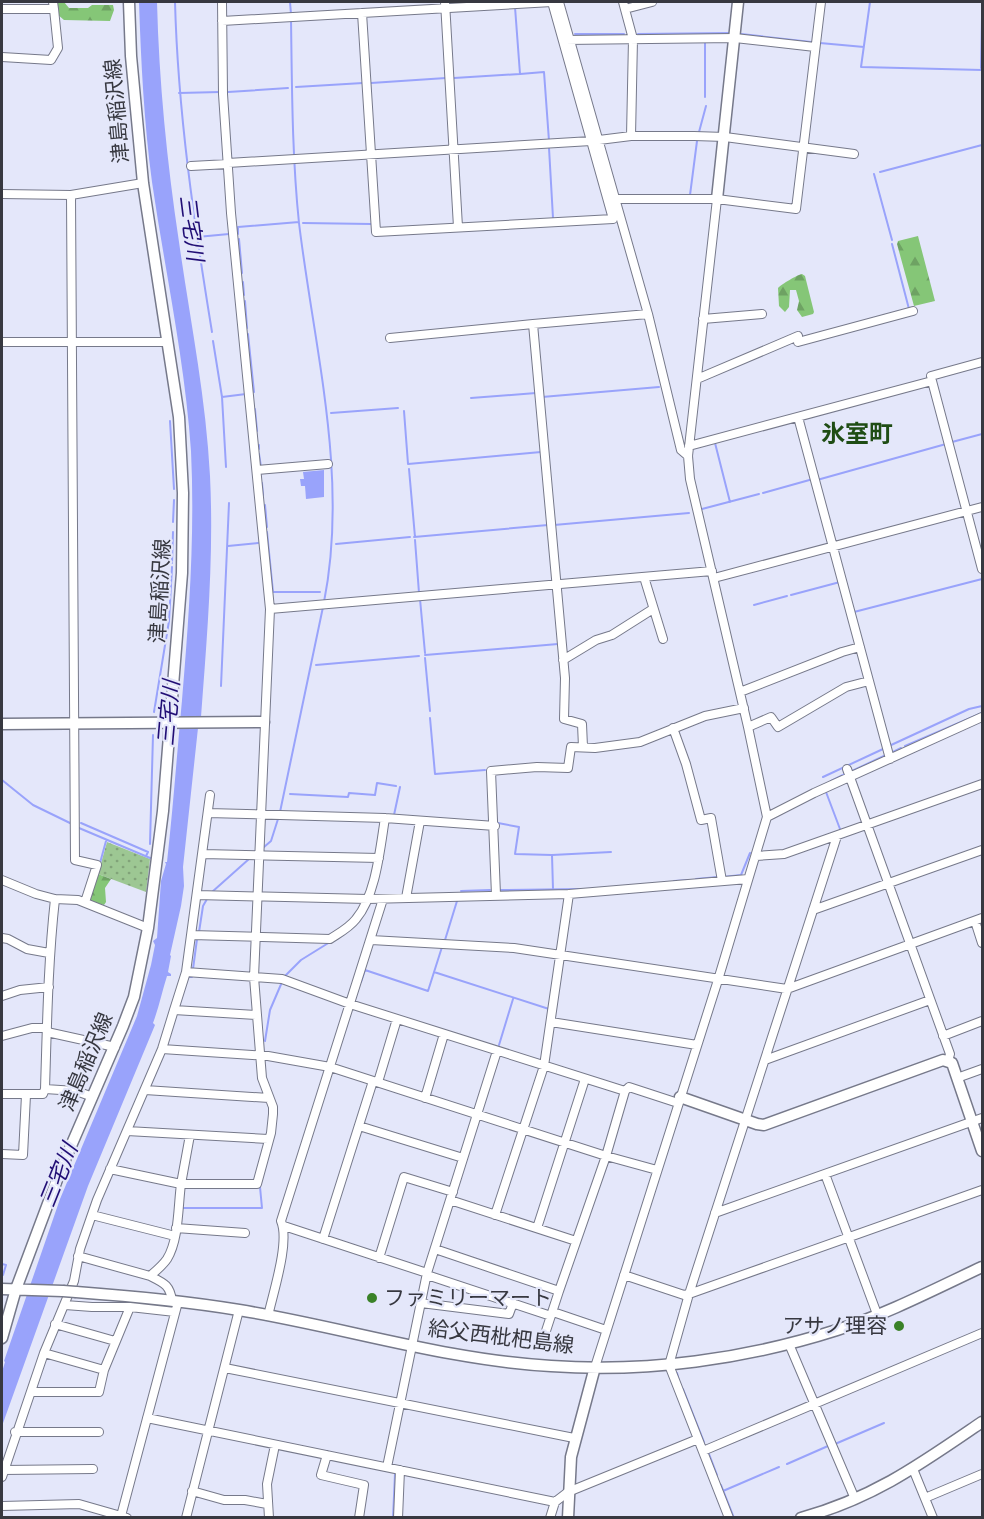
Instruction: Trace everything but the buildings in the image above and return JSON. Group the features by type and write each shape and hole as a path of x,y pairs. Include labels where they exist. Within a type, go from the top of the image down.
{"main road":[{"name":"津島稲沢線","path":"2,1338 62,1169 134,997 148,928 161,833 172,723 182,573 183,493 179,417 142,183 131,56 129,2"},
{"path":"717,199 738,2"},
{"path":"2,724 264,722"},
{"path":"679,1100 764,1125 943,1060 952,1063 977,1120 982,1151"},
{"name":"給父西枇杷島線","path":"2,1290 76,1292 175,1305 239,1310 502,1361 551,1366 594,1367 669,1365 737,1355 789,1344 838,1330 982,1267"},
{"path":"568,1518 568,1492 574,1438 594,1367"},
{"path":"801,1518 827,1511 885,1486 982,1422"}],"street":[{"path":"110,1169 182,1184 257,1184 271,1133 273,1114 262,1078 254,976 270,609 228,164 223,94 222,2"},
{"path":"222,21 362,13 445,5 552,2 566,40 646,314 681,450 688,456"},
{"path":"559,2 566,40"},
{"path":"631,136 633,39 624,5 652,2"},
{"path":"613,200 717,199 796,209 821,2"},
{"path":"2,9 54,5 58,48 51,60 2,57"},
{"path":"445,5 458,227"},
{"path":"362,13 375,232 613,219 613,200"},
{"path":"566,40 735,38 815,47"},
{"path":"191,166 454,150 631,136 724,137 854,154"},
{"path":"2,194 71,195 142,183"},
{"path":"71,195 75,860 97,865 85,902"},
{"path":"594,1367 718,980 767,817 690,479 688,456 717,199"},
{"path":"697,379 798,336 798,342 913,311"},
{"path":"390,338 646,314"},
{"path":"703,319 762,314"},
{"path":"533,324 565,678 564,719 582,724 584,747"},
{"path":"2,342 166,342"},
{"path":"931,376 982,362"},
{"path":"689,446 932,381 982,569"},
{"path":"798,417 890,759"},
{"path":"257,470 328,464"},
{"path":"270,609 644,577 713,574 833,546 982,507"},
{"path":"644,577 663,639"},
{"path":"562,660 596,640 612,635 653,609"},
{"path":"740,692 860,647"},
{"path":"748,727 771,717 778,726 846,687 869,681"},
{"path":"496,895 491,771 537,767 568,768 571,747 595,748 640,742 705,716 744,708"},
{"path":"767,817 982,717"},
{"path":"673,728 686,764 701,820 711,818 722,881"},
{"path":"847,769 950,1054 948,1061"},
{"path":"756,856 784,854 982,784"},
{"path":"93,1469 2,1474 44,1353 74,1281 78,1256 92,1215 162,1049 186,972 210,795"},
{"path":"208,813 385,818 495,826"},
{"path":"192,935 330,939 345,930 357,918 368,899 379,858 385,818"},
{"path":"406,898 420,821"},
{"path":"729,1518 669,1365 688,1294 837,836"},
{"path":"813,910 982,850"},
{"path":"203,854 379,858"},
{"path":"197,895 383,899 569,894 748,879"},
{"path":"2,880 36,894 55,899 85,902 148,928"},
{"path":"495,1215 544,1066 569,894"},
{"path":"2,1094 43,1094 45,1089 49,953 55,899"},
{"path":"268,1316 282,1253 284,1226 281,1221 383,899"},
{"path":"371,940 514,948 788,989 979,920 982,943"},
{"path":"2,938 27,949 49,953"},
{"path":"186,972 282,979 350,1004 625,1091"},
{"path":"2,996 20,990 49,987"},
{"path":"765,1060 930,1000"},
{"path":"174,1010 256,1015"},
{"path":"323,1239 397,1018"},
{"path":"943,1036 982,1021"},
{"path":"551,1022 697,1045"},
{"path":"2,1036 32,1028 115,1047"},
{"path":"425,1098 444,1034"},
{"path":"162,1049 261,1055 330,1067 564,1143 657,1170"},
{"path":"387,1467 427,1274 497,1051"},
{"path":"957,1078 982,1069"},
{"path":"537,1228 585,1079"},
{"path":"544,1337 606,1156 625,1091 629,1087 679,1100"},
{"path":"45,1089 76,1091 93,1097"},
{"path":"145,1090 269,1098"},
{"path":"2,1154 23,1155 26,1095"},
{"path":"715,1213 977,1120"},
{"path":"359,1126 463,1158"},
{"path":"127,1131 268,1139"},
{"path":"150,1276 166,1261 175,1232 190,1135"},
{"path":"825,1174 877,1314"},
{"path":"379,1257 404,1177 495,1215 576,1241"},
{"path":"624,1275 684,1295 982,1190"},
{"path":"92,1215 175,1232 245,1233"},
{"path":"284,1226 513,1304 606,1330"},
{"path":"435,1249 559,1291"},
{"path":"2,1506 79,1504 124,1517 175,1305 168,1287 150,1276 78,1256"},
{"path":"421,1303 509,1314 513,1304"},
{"path":"64,1305 92,1307 175,1305"},
{"path":"31,1392 99,1392 104,1370 130,1307"},
{"path":"186,1518 239,1310"},
{"path":"55,1324 115,1341"},
{"path":"703,1451 982,1333"},
{"path":"789,1344 855,1499"},
{"path":"44,1353 104,1370"},
{"path":"225,1368 574,1438"},
{"path":"147,1418 555,1502"},
{"path":"15,1432 99,1432"},
{"path":"550,1518 555,1502 568,1492 699,1439"},
{"path":"269,1518 267,1484 275,1445"},
{"path":"327,1455 321,1474 364,1485 359,1518"},
{"path":"913,1469 933,1518"},
{"path":"398,1518 400,1470"},
{"path":"925,1498 982,1474"},
{"path":"192,1491 224,1500 245,1500 267,1504"}],"green space":[{"path":"56,2 64,2 69,8 113,5 114,10 110,21 64,20 57,14"},
{"path":"918,236 935,301 914,306 897,244 898,241"},
{"path":"802,274 805,276 814,312 802,317 797,310 799,301 796,290 790,290 789,307 785,312 779,306 778,288"},
{"path":"107,842 150,859 146,892 98,874"},
{"path":"98,874 111,879 105,888 106,902 104,905 90,901"}],"water":[{"path":"139,2 157,2 167,152 208,446 211,506 210,567 201,717 183,867 184,886 168,972 171,976 167,976 153,1023 155,1025 88,1186 2,1426 4,1361 60,1199 137,1016 151,965 155,945 153,941 157,938 161,881 165,862 167,862 171,822 189,607 192,544 191,451 179,350 149,160"},
{"path":"324,470 324,497 306,499 305,486 301,486 300,479 304,479 303,472"}],"waterway":[{"name":"三宅川","path":"175,2 188,167 212,332"},
{"path":"290,2 291,14"},
{"path":"870,2 861,67 982,70"},
{"path":"454,78 520,74 515,7"},
{"path":"981,68 982,18"},
{"path":"291,19 293,121 299,223 320,365 331,460 333,507 331,555 324,602"},
{"path":"638,34 730,33"},
{"path":"575,34 624,34"},
{"path":"741,34 811,42"},
{"path":"705,43 705,97"},
{"path":"820,43 864,47"},
{"path":"520,74 544,72 549,141"},
{"path":"371,83 446,78"},
{"path":"296,87 363,83"},
{"path":"228,92 288,88"},
{"path":"179,93 220,92"},
{"path":"699,132 706,106"},
{"path":"690,195 697,141"},
{"path":"880,172 982,145"},
{"path":"549,148 553,218"},
{"path":"874,174 892,240"},
{"path":"238,234 238,227 299,222"},
{"path":"303,223 371,224"},
{"name":"三宅川","path":"197,237 229,234"},
{"path":"239,239 242,273"},
{"path":"892,244 909,309"},
{"path":"243,282 244,295"},
{"path":"245,301 247,328"},
{"path":"248,334 254,392"},
{"path":"213,341 222,397 226,467"},
{"path":"542,397 659,387"},
{"path":"471,398 536,393"},
{"path":"222,397 246,394"},
{"path":"331,413 398,408"},
{"path":"255,409 257,431"},
{"path":"404,411 408,464 541,452"},
{"path":"170,421 174,489"},
{"path":"952,442 982,434"},
{"path":"715,443 730,502"},
{"path":"817,480 946,444"},
{"path":"259,454 261,467"},
{"path":"409,469 415,537"},
{"path":"763,493 813,479"},
{"path":"262,483 263,495"},
{"path":"702,509 759,494"},
{"path":"173,522 174,500"},
{"path":"221,686 229,503"},
{"path":"265,505 267,527"},
{"path":"554,525 689,513"},
{"path":"414,537 548,525"},
{"path":"172,563 173,532"},
{"path":"267,532 273,592 320,592"},
{"path":"336,544 410,537"},
{"path":"415,540 419,593"},
{"path":"228,546 258,543"},
{"name":"三宅川","path":"154,712 169,621 172,567"},
{"path":"854,612 982,579"},
{"path":"791,595 840,582"},
{"path":"754,605 787,596"},
{"path":"420,599 425,653"},
{"path":"280,812 323,607"},
{"path":"425,655 558,644"},
{"path":"316,665 419,656"},
{"path":"425,658 430,711"},
{"path":"889,746 969,709 982,706"},
{"path":"905,746 982,713"},
{"path":"430,718 435,774 485,770"},
{"name":"三宅川","path":"150,844 153,735"},
{"path":"891,753 901,748"},
{"path":"823,777 883,749"},
{"path":"852,771 886,755"},
{"path":"831,781 845,774"},
{"path":"2,780 33,805 72,824"},
{"path":"290,794 348,797 349,793 375,795 377,783 396,786"},
{"path":"394,815 400,787"},
{"path":"826,792 840,829"},
{"path":"264,847 271,841 278,819"},
{"path":"81,823 148,852 146,856"},
{"path":"498,823 519,827 515,854 552,855 553,889"},
{"path":"79,828 150,858"},
{"path":"100,863 106,841"},
{"path":"552,855 611,852"},
{"path":"723,877 741,875 750,853"},
{"path":"212,892 249,859"},
{"path":"696,879 718,877"},
{"path":"674,881 690,880"},
{"path":"501,890 580,889"},
{"path":"461,891 490,890"},
{"path":"199,932 203,906 207,899"},
{"path":"445,940 457,901"},
{"path":"193,969 197,939"},
{"path":"285,976 301,960 330,942"},
{"path":"361,982 365,970 428,991 442,947"},
{"path":"434,972 549,1009"},
{"path":"265,1041 270,1010 282,982"},
{"path":"499,1045 513,999"},
{"path":"182,1208 262,1208 260,1187"},
{"path":"2,1264 6,1265 3,1275"},
{"path":"677,1373 679,1381"},
{"path":"683,1389 704,1442"},
{"path":"835,1444 884,1423"},
{"path":"787,1464 828,1446"},
{"path":"709,1454 717,1475"},
{"path":"723,1491 779,1467"},
{"path":"393,1518 395,1474"},
{"path":"721,1485 734,1518"}],"place":[{"name":"ファミリーマート","path":"372,1298"},
{"name":"アサノ理容","path":"899,1326"}],"district":[{"name":"氷室町","path":"857,434"}]}
